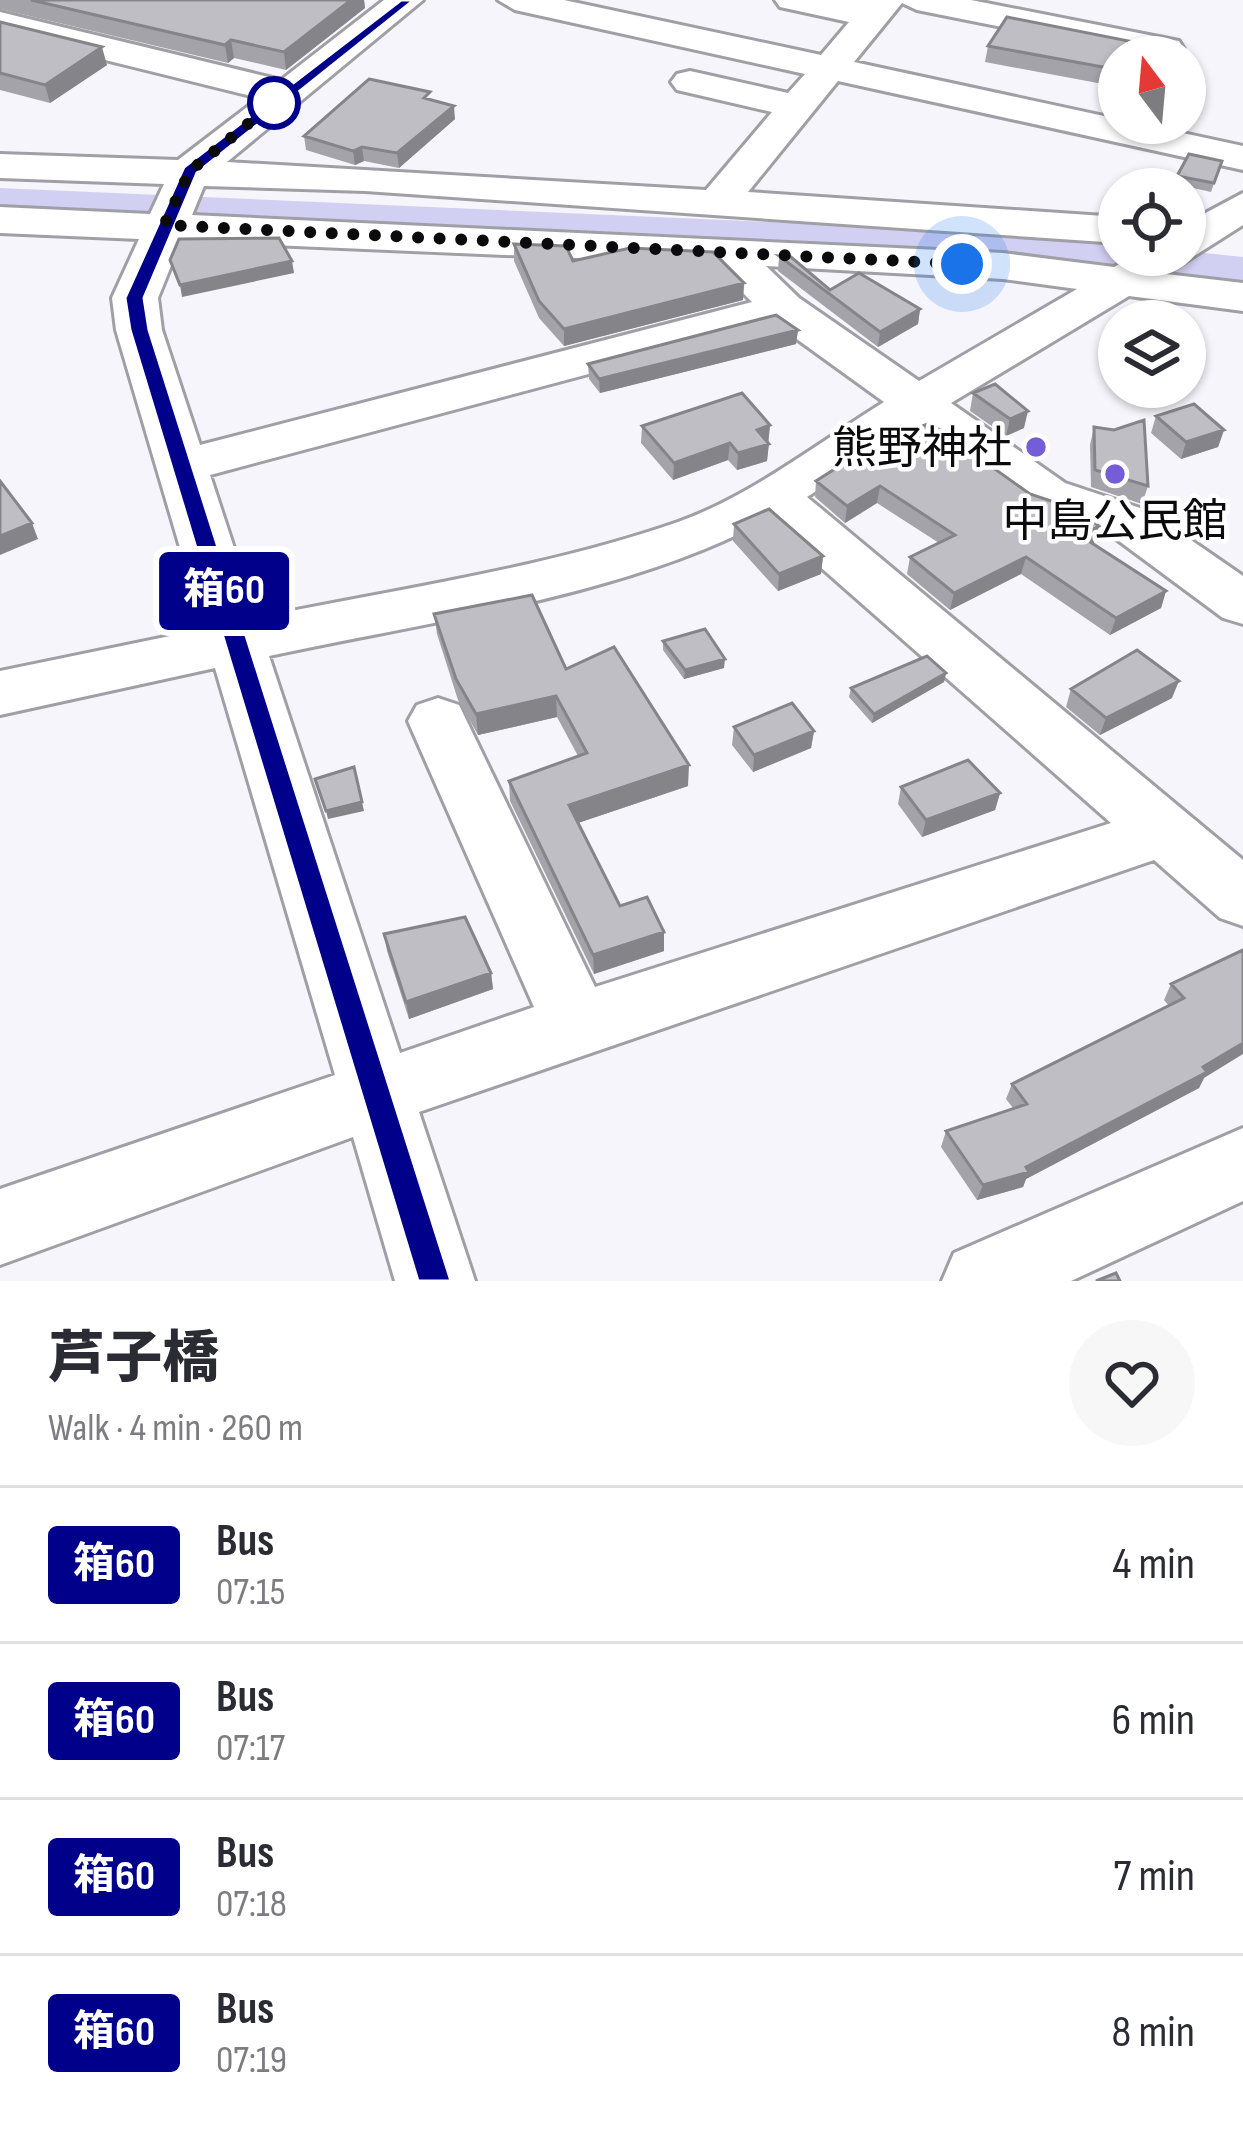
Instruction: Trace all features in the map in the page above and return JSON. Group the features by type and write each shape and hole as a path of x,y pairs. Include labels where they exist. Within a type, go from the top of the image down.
{"street":[{"path":"406,0 190,171 135,298 140,330 434,1281"},
{"path":"515,0 1243,158"},
{"path":"791,0 879,8"},
{"path":"917,0 1100,36"},
{"path":"719,201 879,8"},
{"path":"0,23 286,93"},
{"path":"691,82 798,107"},
{"path":"0,166 190,171 719,201 1098,240"},
{"path":"1206,225 1243,206"},
{"path":"0,220 726,251 1098,248"},
{"path":"1206,246 1243,245"},
{"path":"726,251 783,308 920,400 1047,495 1130,524 1243,604"},
{"path":"1206,274 1243,297"},
{"path":"0,693 641,553 699,534 772,496 1117,276"},
{"path":"184,465 384,417 783,308"},
{"path":"772,496 1160,833 1243,899"},
{"path":"438,722 577,1024"},
{"path":"0,1227 577,1024 1160,833"},
{"path":"982,1281 1243,1165"}],"building":[{"path":"31,0 351,0 284,52 231,40 225,45"},
{"path":"1007,17 1103,36 1098,36 1098,66 988,46"},
{"path":"0,22 102,47 45,85 0,73"},
{"path":"369,79 430,92 424,98 454,106 397,153 362,147 353,151 304,136"},
{"path":"1189,154 1222,161 1214,183 1206,181 1206,168 1181,168"},
{"path":"279,238 292,261 180,285 170,260 179,239"},
{"path":"514,244 566,246 573,261 630,248 713,252 744,283 564,329 539,301"},
{"path":"779,256 791,257 830,290 859,273 920,309 880,332"},
{"path":"776,315 798,330 599,379 588,364"},
{"path":"995,384 1028,411 1010,419 973,393"},
{"path":"742,393 770,425 757,430 769,444 738,453 730,443 674,463 642,426"},
{"path":"1199,408 1224,430 1186,442 1156,416"},
{"path":"1144,420 1148,486 1095,470 1094,427 1114,430"},
{"path":"930,423 1030,494 1078,510 1099,526 1081,536 1166,591 1116,618 1026,557 954,593 910,557 955,535 880,486 847,506 816,481 866,449"},
{"path":"0,481 32,523 0,536"},
{"path":"769,509 823,556 779,574 734,524"},
{"path":"532,595 566,669 614,647 689,765 569,805 620,906 647,897 664,932 593,955 509,781 587,753 556,696 476,714 456,679 434,614"},
{"path":"705,629 725,659 685,670 663,641"},
{"path":"1137,650 1179,681 1106,718 1071,689"},
{"path":"927,656 946,673 874,714 851,688"},
{"path":"792,703 814,731 754,755 734,727"},
{"path":"968,760 1000,793 926,820 901,787"},
{"path":"354,767 362,802 326,811 315,779"},
{"path":"465,917 491,973 406,1002 384,934"},
{"path":"1243,950 1243,1043 1203,1067 1207,1072 1026,1167 1029,1172 983,1185 946,1131 1027,1104 1012,1084 1184,998 1171,984"},
{"path":"1116,1273 1120,1281 1096,1281"}],"waterway":[{"path":"0,203 1021,249 1243,273"}],"bus line":[{"name":"箱60","path":"406,0 190,171 135,298 140,330 434,1281"}],"place":[{"name":"熊野神社","path":"1036,447"},
{"name":"中島公民館","path":"1115,474"}],"route":[{"path":"274,103 286,93 190,171 164,225 962,264"}]}
